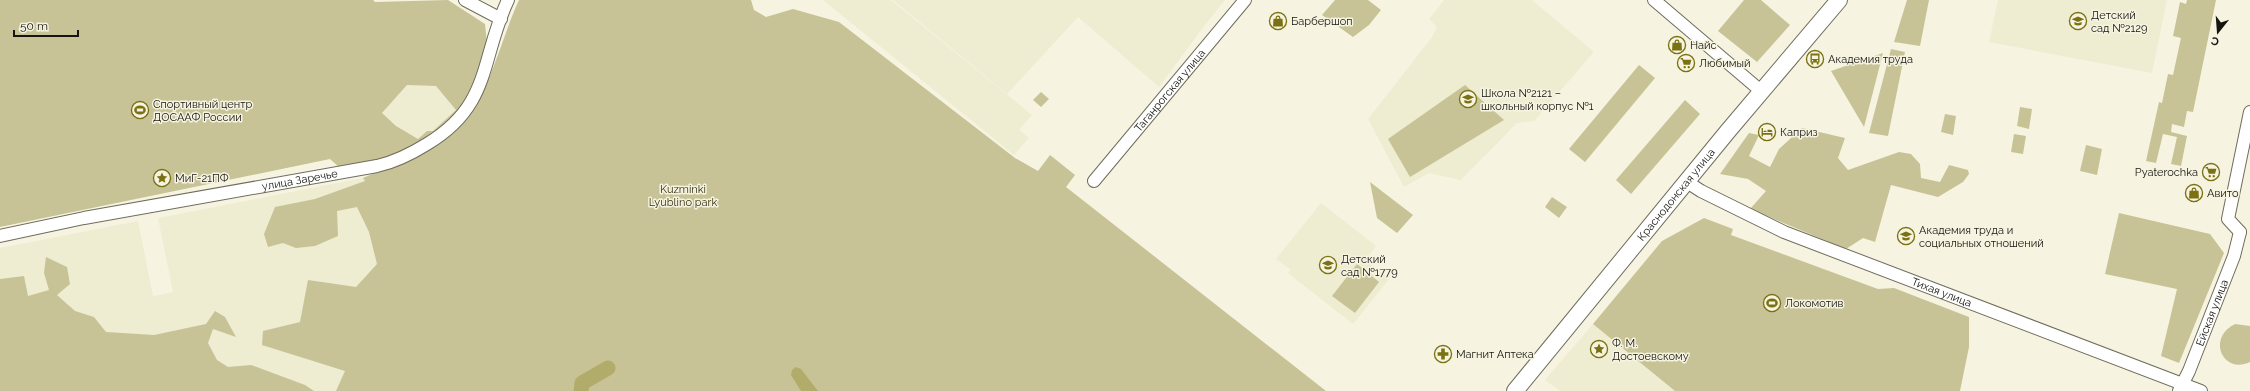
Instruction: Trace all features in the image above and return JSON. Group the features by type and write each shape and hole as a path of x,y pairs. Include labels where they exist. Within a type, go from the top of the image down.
{"main road":[{"name":"Краснодонская улица","path":"1515,391 1761,92 1839,0"}],"street":[{"path":"465,0 501,19"},
{"name":"улица Заречье","path":"0,236 84,218 377,166 400,159 446,131 468,110 483,78 508,0"},
{"name":"Таганрогская улица","path":"1094,181 1245,0"},
{"path":"1654,0 1761,92"},
{"path":"2245,233 2228,219 2250,112"},
{"name":"Тихая улица","path":"1687,182 1701,191 1784,232 2181,388 2201,391"},
{"name":"Ейская улица","path":"2181,388 2234,256 2245,233"}],"shaded area":[{"path":"823,0 891,0 1032,115 1019,130 1029,138 1014,155"},
{"path":"893,0 1225,0 1159,87 1078,17 1007,94"},
{"name":"Школа №2121 – школьный корпус №1","path":"1444,0 1532,0 1594,52 1534,121 1517,123 1461,180 1429,173 1404,187 1368,119 1432,37 1437,27 1429,19"},
{"name":"Детский сад №2129","path":"1998,0 2167,0 2152,73 1989,42"},
{"path":"407,85 436,86 456,110 433,132 427,131 418,140 396,126 382,113"},
{"path":"363,178 387,198 386,391 0,391 0,248 138,221 153,296 173,292 158,218"},
{"name":"Детский сад №1779","path":"1321,203 1376,246 1365,260 1389,279 1353,324 1288,273 1291,270 1276,259"},
{"path":"1593,324 1675,391 1560,391 1545,380"},
{"path":"796,367 801,369 818,391 801,391 791,375 792,370"}],"green space":[{"path":"0,0 373,0 375,2 448,0 485,24 487,44 474,87 450,123 398,155 340,168 330,159 0,227","holes":["407,85 436,86 456,110 433,131 427,131 418,139 396,126 382,113"]},
{"name":"Kuzminki Lyublino park","path":"519,0 751,0 754,10 766,17 793,9 839,22 1015,158 1038,171 1050,155 1075,175 1066,187 1326,391 336,391 345,371 262,345 263,331 300,322 308,280 356,287 377,264 369,232 357,207 337,211 338,236 315,246 296,248 283,243 268,247 264,234 275,207 315,199 365,181 363,178 433,147 451,134 466,119 478,101"},
{"path":"1335,0 1368,0 1381,10 1369,25 1353,37 1322,15"},
{"path":"1744,0 1761,0 1790,25 1757,62 1718,31"},
{"path":"1907,0 1929,0 1920,46 1894,42"},
{"path":"2187,0 2216,0 2193,112 2187,111 2184,127 2172,124 2171,132 2187,136 2181,166 2171,164 2177,137 2163,134 2156,163 2146,161 2159,102 2162,103 2168,74 2173,75 2181,38 2173,36 2180,2 2186,4"},
{"path":"1891,49 1905,52 1888,136 1869,133"},
{"path":"1883,53 1864,127 1831,71"},
{"path":"1639,65 1655,78 1585,162 1569,149"},
{"path":"1465,85 1504,120 1410,177 1388,139"},
{"path":"1041,92 1049,99 1041,107 1033,100"},
{"path":"1685,100 1700,114 1631,194 1616,180"},
{"path":"2020,107 2032,109 2029,129 2017,126"},
{"path":"1945,114 1956,116 1953,135 1941,132"},
{"path":"1802,128 1845,138 1838,158 1848,170 1899,152 1911,154 1920,164 1921,178 1940,182 1949,165 1968,170 1969,174 1963,182 1938,197 1891,185 1875,242 1863,238 1846,249 1750,209 1766,191 1748,179 1720,174 1749,133 1759,135 1749,156 1770,167 1779,149"},
{"path":"2014,134 2026,136 2023,154 2011,152"},
{"path":"2086,145 2102,149 2097,175 2080,171"},
{"path":"1370,182 1413,215 1397,233 1377,218"},
{"path":"1552,197 1567,207 1559,218 1545,207"},
{"path":"2119,213 2210,234 2224,253 2179,363 2161,356 2177,289 2105,274"},
{"name":"Локомотив","path":"1704,218 1733,229 1731,235 1878,289 1894,288 1969,317 1969,347 1960,391 1675,391 1593,324 1662,241"},
{"path":"46,257 67,267 70,284 57,295 75,311 94,317 106,332 154,335 206,324 215,311 225,317 236,337 213,329 208,343 217,360 228,367 251,365 305,385 314,391 0,391 0,279 24,276 28,296 49,290 44,273"},
{"path":"1357,264 1379,282 1355,313 1332,296"},
{"path":"2235,324 2250,326 2250,362 2240,365 2232,364 2226,359 2220,346 2221,338 2226,330"}],"waterway":[{"path":"581,391 582,383 608,368"}],"place":[{"name":"Барбершоп","path":"1278,21"},
{"name":"Детский сад №2129","path":"2078,21"},
{"name":"Найс","path":"1677,45"},
{"name":"Академия труда","path":"1815,59"},
{"name":"Любимый","path":"1686,63"},
{"name":"Школа №2121 – школьный корпус №1","path":"1468,99"},
{"name":"Спортивный центр ДОСААФ России","path":"140,110"},
{"name":"Каприз","path":"1767,132"},
{"name":"Pyaterochka","path":"2211,172"},
{"name":"МиГ-21ПФ","path":"162,178"},
{"name":"Авито","path":"2194,193"},
{"name":"Академия труда и социальных отношений","path":"1906,236"},
{"name":"Детский сад №1779","path":"1328,265"},
{"name":"Локомотив","path":"1772,303"},
{"name":"Ф. М. Достоевскому","path":"1599,349"},
{"name":"Магнит Аптека","path":"1443,354"}]}
